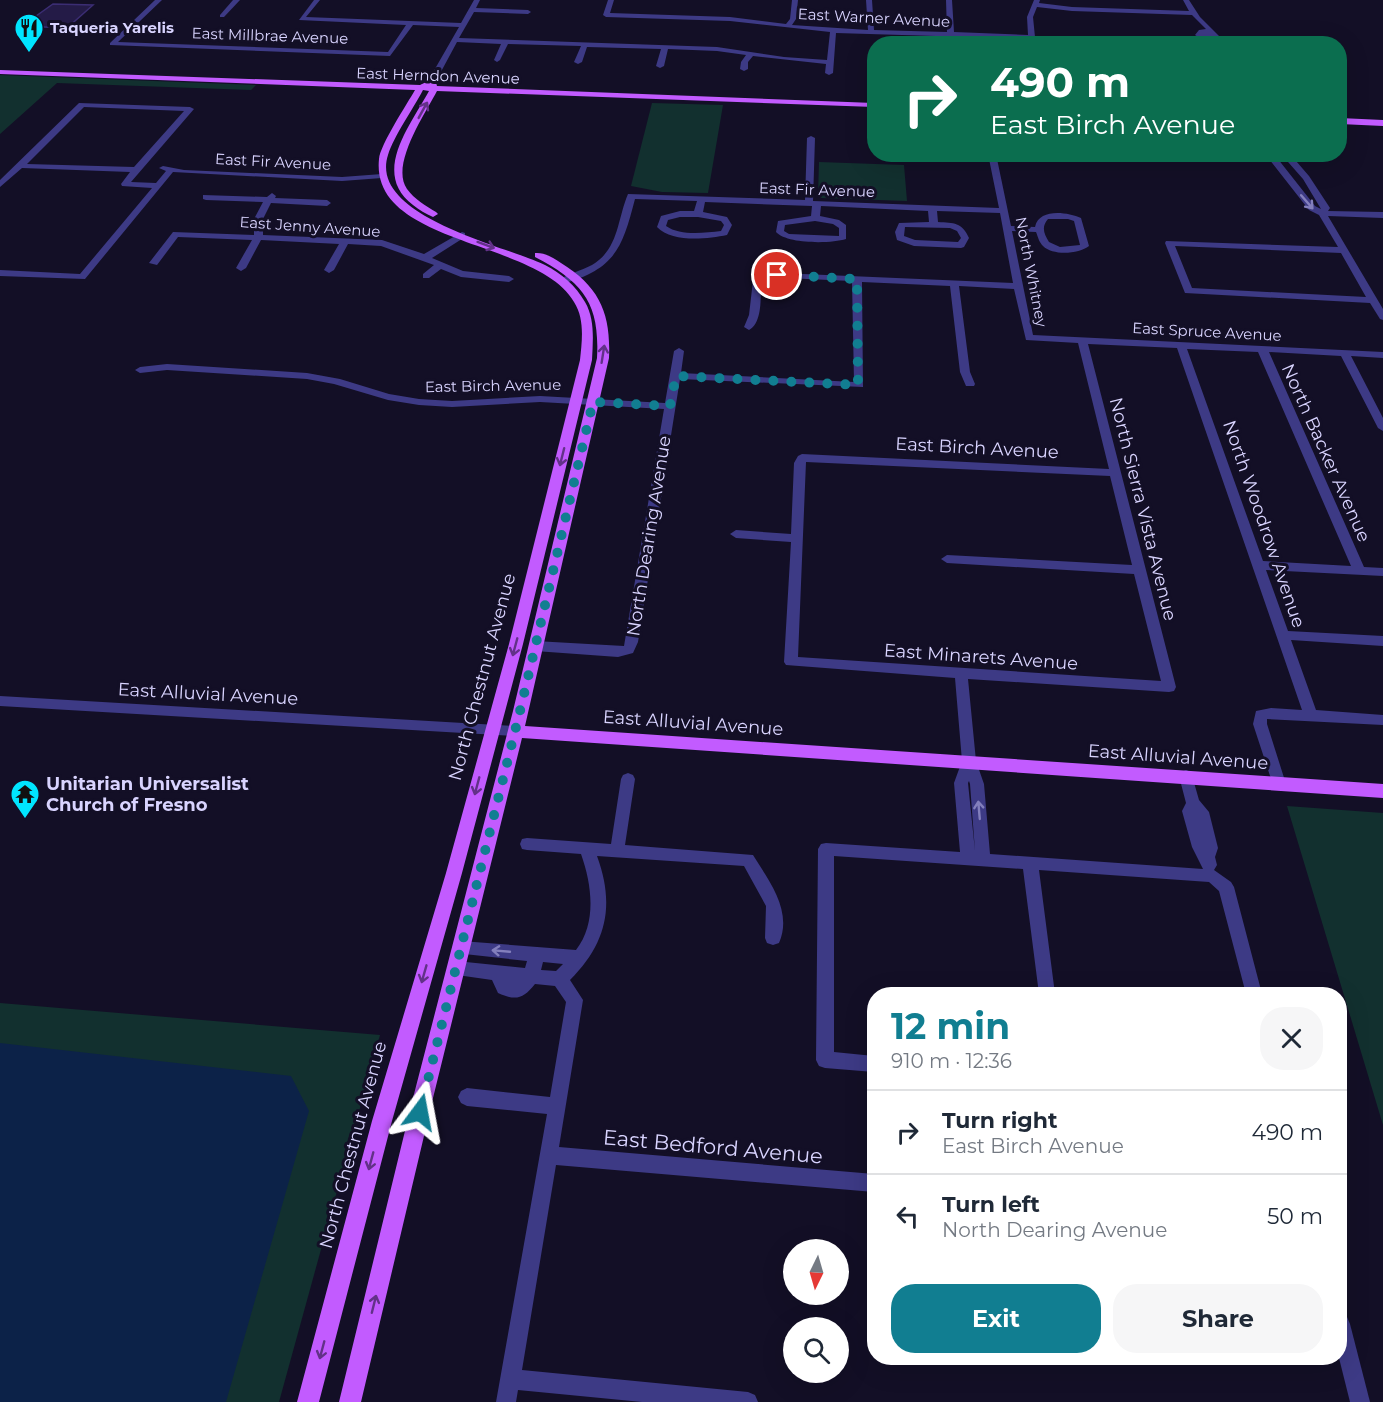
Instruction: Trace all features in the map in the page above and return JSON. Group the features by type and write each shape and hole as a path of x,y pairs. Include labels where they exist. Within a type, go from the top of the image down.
{"main road":[{"name":"East Herndon Avenue","path":"0,64 867,105"},
{"name":"East Herndon Avenue","path":"0,72 420,89 433,85 867,97"},
{"path":"397,177 399,156 433,85"},
{"path":"420,89 386,152 381,164 382,176 390,179 399,195 412,207 455,230"},
{"path":"1347,113 1383,115"},
{"path":"1347,122 1383,123"},
{"name":"North Chestnut Avenue","path":"308,1402 382,1121 454,873 516,644 586,360 587,326 579,301 562,281 528,260 455,230 410,198 397,177 388,173 391,155 386,152"},
{"name":"North Chestnut Avenue","path":"350,1402 536,646 603,358 605,331 603,319 593,296 576,276 534,252 455,230"},
{"name":"East Alluvial Avenue","path":"515,731 1383,791"}],"street":[{"name":"East Millbrae Avenue","path":"159,0 112,44 390,54 411,23"},
{"path":"222,16 237,0"},
{"path":"317,0 300,20 464,25"},
{"path":"433,85 477,0"},
{"name":"East Warner Avenue","path":"611,0 606,15 730,19 833,31 1005,36"},
{"path":"787,27 793,18 795,0"},
{"path":"868,0 871,32"},
{"path":"949,0 951,34"},
{"path":"1113,0 1117,10"},
{"path":"1186,0 1195,15 1213,36"},
{"path":"1036,3 1195,15"},
{"name":"East Warner Avenue","path":"1032,36 1030,17 1036,3"},
{"path":"472,10 528,12"},
{"path":"1195,15 1200,34 1208,36"},
{"path":"829,73 833,31"},
{"path":"456,40 717,49 829,62"},
{"path":"496,60 506,41"},
{"path":"578,62 585,44"},
{"path":"660,66 665,47"},
{"path":"744,69 751,54"},
{"path":"0,185 82,105 190,110 125,184 158,186"},
{"path":"811,138 815,218"},
{"name":"North Whitney","path":"994,162 1029,338"},
{"path":"1276,162 1312,208 1322,213 1383,215"},
{"path":"1284,162 1312,187"},
{"path":"1292,162 1326,208 1322,213"},
{"path":"20,166 136,170"},
{"name":"East Fir Avenue","path":"158,186 167,169 342,179 382,176"},
{"path":"241,268 260,236 257,226 259,215 286,176"},
{"path":"0,273 82,277 158,186"},
{"path":"206,197 276,193 327,203"},
{"name":"East Fir Avenue","path":"576,276 600,265 615,250 630,196 1003,211"},
{"path":"698,214 702,198"},
{"path":"932,208 933,224"},
{"path":"1322,213 1383,317"},
{"path":"698,214 724,219 728,225 724,233 714,236 670,233 661,227 664,218 698,214"},
{"path":"1069,216 1078,220 1085,246 1079,249 1060,249 1046,244 1039,230 1040,223 1046,217 1069,216"},
{"path":"815,218 836,222 843,227 843,237 837,239 787,237 780,232 781,223 815,218"},
{"path":"933,224 951,225 961,229 965,238 961,245 914,243 900,238 899,232 902,225 933,224"},
{"path":"1007,228 1039,230"},
{"path":"416,254 455,230"},
{"path":"425,258 455,230"},
{"name":"East Jenny Avenue","path":"154,263 176,234 260,236 382,243 416,254 461,274 480,278 509,279"},
{"path":"329,270 346,240"},
{"path":"1344,250 1169,243 1188,291 1373,300"},
{"path":"426,276 440,265"},
{"path":"749,327 754,315 758,274 1018,286"},
{"path":"562,281 576,276"},
{"path":"676,376 858,385 857,279"},
{"path":"954,284 965,372 970,384"},
{"name":"East Spruce Avenue","path":"1029,338 1383,355"},
{"name":"North Sierra Vista Avenue","path":"1082,341 1169,687"},
{"name":"North Woodrow Avenue","path":"1181,346 1260,565 1311,716"},
{"name":"North Backer Avenue","path":"1262,349 1359,570"},
{"name":"North Dearing Avenue","path":"536,646 618,652 628,650 632,642 679,351"},
{"path":"1344,353 1383,428"},
{"name":"East Birch Avenue","path":"140,370 167,367 307,376 336,381 388,397 419,402 452,404 540,399 670,406"},
{"name":"East Birch Avenue","path":"797,538 802,458 1115,473"},
{"path":"736,534 797,538"},
{"name":"East Minarets Avenue","path":"797,538 791,662 1169,687"},
{"path":"947,559 1140,570"},
{"path":"1260,565 1383,572"},
{"path":"1284,635 1383,641"},
{"path":"961,674 969,761 977,784 976,860"},
{"name":"East Alluvial Avenue","path":"0,701 515,731"},
{"path":"1279,784 1260,724 1261,716 1270,713 1383,720"},
{"path":"1186,776 1193,803 1189,811 1191,819 1199,847 1207,857 1212,876"},
{"path":"617,851 628,779"},
{"path":"528,844 748,860 774,905 773,938"},
{"path":"559,979 581,958 589,945 598,910 598,891 587,849"},
{"path":"867,1063 825,1060 826,849 1212,876 1226,887 1252,987"},
{"path":"1030,863 1046,987"},
{"path":"461,948 581,958"},
{"path":"456,969 497,973 504,988 520,990 532,976 536,954"},
{"path":"506,1402 575,1000 559,979 532,976"},
{"path":"467,1097 556,1106"},
{"name":"East Bedford Avenue","path":"548,1155 867,1182"},
{"path":"1347,1351 1360,1402"},
{"path":"510,1379 748,1402"}],"green space":[{"path":"0,75 256,85 251,90 57,83 0,134"},
{"path":"652,103 723,105 708,193 662,192 631,186"},
{"path":"819,162 904,165 907,201 821,198 818,196"},
{"path":"1287,806 1383,813 1383,1125 1347,1005 1347,987 1341,987"},
{"path":"0,1003 380,1035 279,1402 0,1402"}],"water":[{"path":"0,1043 291,1076 309,1111 226,1402 0,1402"}],"building":[{"path":"53,4 93,5 67,28 22,26"}],"place":[{"name":"Taqueria Yarelis","path":"29,54"},
{"name":"Unitarian Universalist Church of Fresno","path":"25,820"}],"route":[{"path":"420,1112 520,711 593,402 670,406 676,376 858,385 857,279 777,275"}]}
